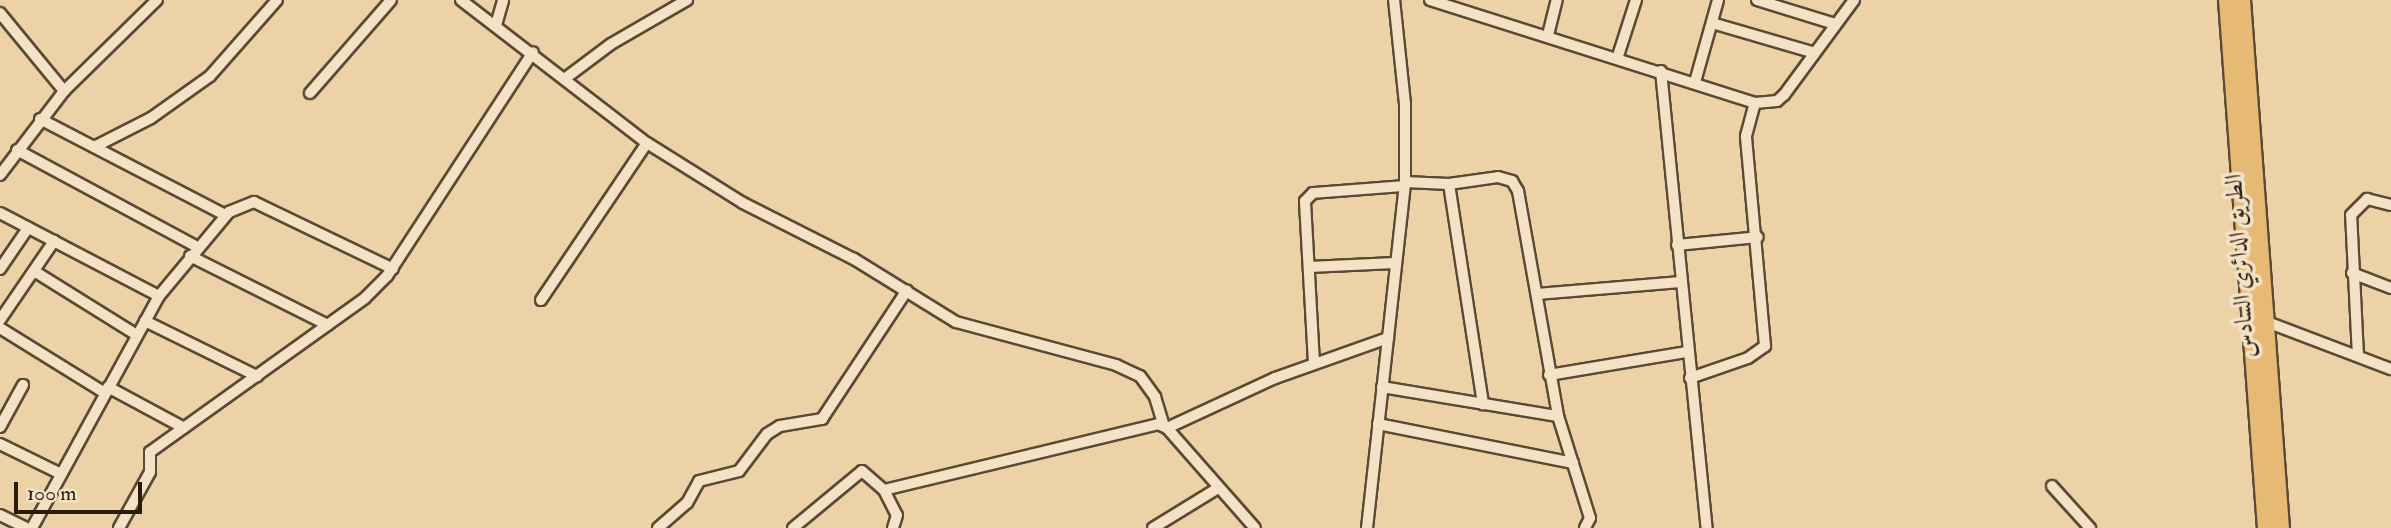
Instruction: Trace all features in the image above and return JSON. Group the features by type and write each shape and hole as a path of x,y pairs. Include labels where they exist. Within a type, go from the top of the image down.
{"highway":[{"name":"الطريق الدائري السادس","path":"2227,0 2252,225 2267,322 2281,528"},
{"name":"الطريق الدائري السادس","path":"2242,0 2266,528"}],"street":[{"path":"0,175 40,119 64,91 157,0"},
{"path":"94,147 151,118 210,76 277,0"},
{"path":"310,93 391,0"},
{"path":"461,0 567,77 647,143 743,203 907,290 956,322 1116,365 1140,376 1155,397 1165,426 1255,528"},
{"path":"496,25 503,0"},
{"path":"567,77 611,44 687,0"},
{"path":"1367,528 1405,184 1405,104 1394,0"},
{"path":"1430,0 1618,56 1755,103 1777,101 1854,0"},
{"path":"1474,13 1478,0"},
{"path":"1548,35 1557,0"},
{"path":"1618,56 1636,0"},
{"path":"1695,82 1718,0"},
{"path":"1757,0 1795,6 1835,24"},
{"path":"0,13 64,91"},
{"path":"1712,23 1815,53"},
{"path":"119,528 150,472 148,455 365,298 393,269 533,52"},
{"path":"1661,72 1687,352 1707,528"},
{"path":"1690,378 1748,358 1765,346 1758,237 1746,136 1755,103"},
{"path":"40,119 225,215"},
{"path":"541,300 647,143"},
{"path":"18,150 193,252 328,325"},
{"path":"1314,363 1308,195 1405,184 1449,184 1498,177 1511,181 1518,191 1558,416 1589,511 1585,528"},
{"path":"1449,184 1483,404"},
{"path":"2358,356 2351,215 2367,199 2391,205"},
{"path":"0,515 29,528 159,296 225,215 254,202 393,269"},
{"path":"0,213 159,296"},
{"path":"0,269 28,228"},
{"path":"1677,245 1758,237"},
{"path":"0,320 54,241"},
{"path":"1309,267 1395,263"},
{"path":"34,271 137,335"},
{"path":"2352,272 2391,288"},
{"path":"1537,294 1681,282"},
{"path":"658,528 687,503 699,481 739,471 773,430 822,419 907,290"},
{"path":"145,321 257,376"},
{"path":"2267,322 2391,369"},
{"path":"0,328 106,390 184,428"},
{"path":"884,490 1165,426 1314,363 1388,338"},
{"path":"1549,375 1687,352"},
{"path":"0,427 23,386"},
{"path":"1382,387 1558,416"},
{"path":"1378,424 1573,463"},
{"path":"0,444 61,474"},
{"path":"793,528 862,471 884,490 897,515 893,528"},
{"path":"2052,486 2090,528"},
{"path":"1153,528 1219,488"}]}
